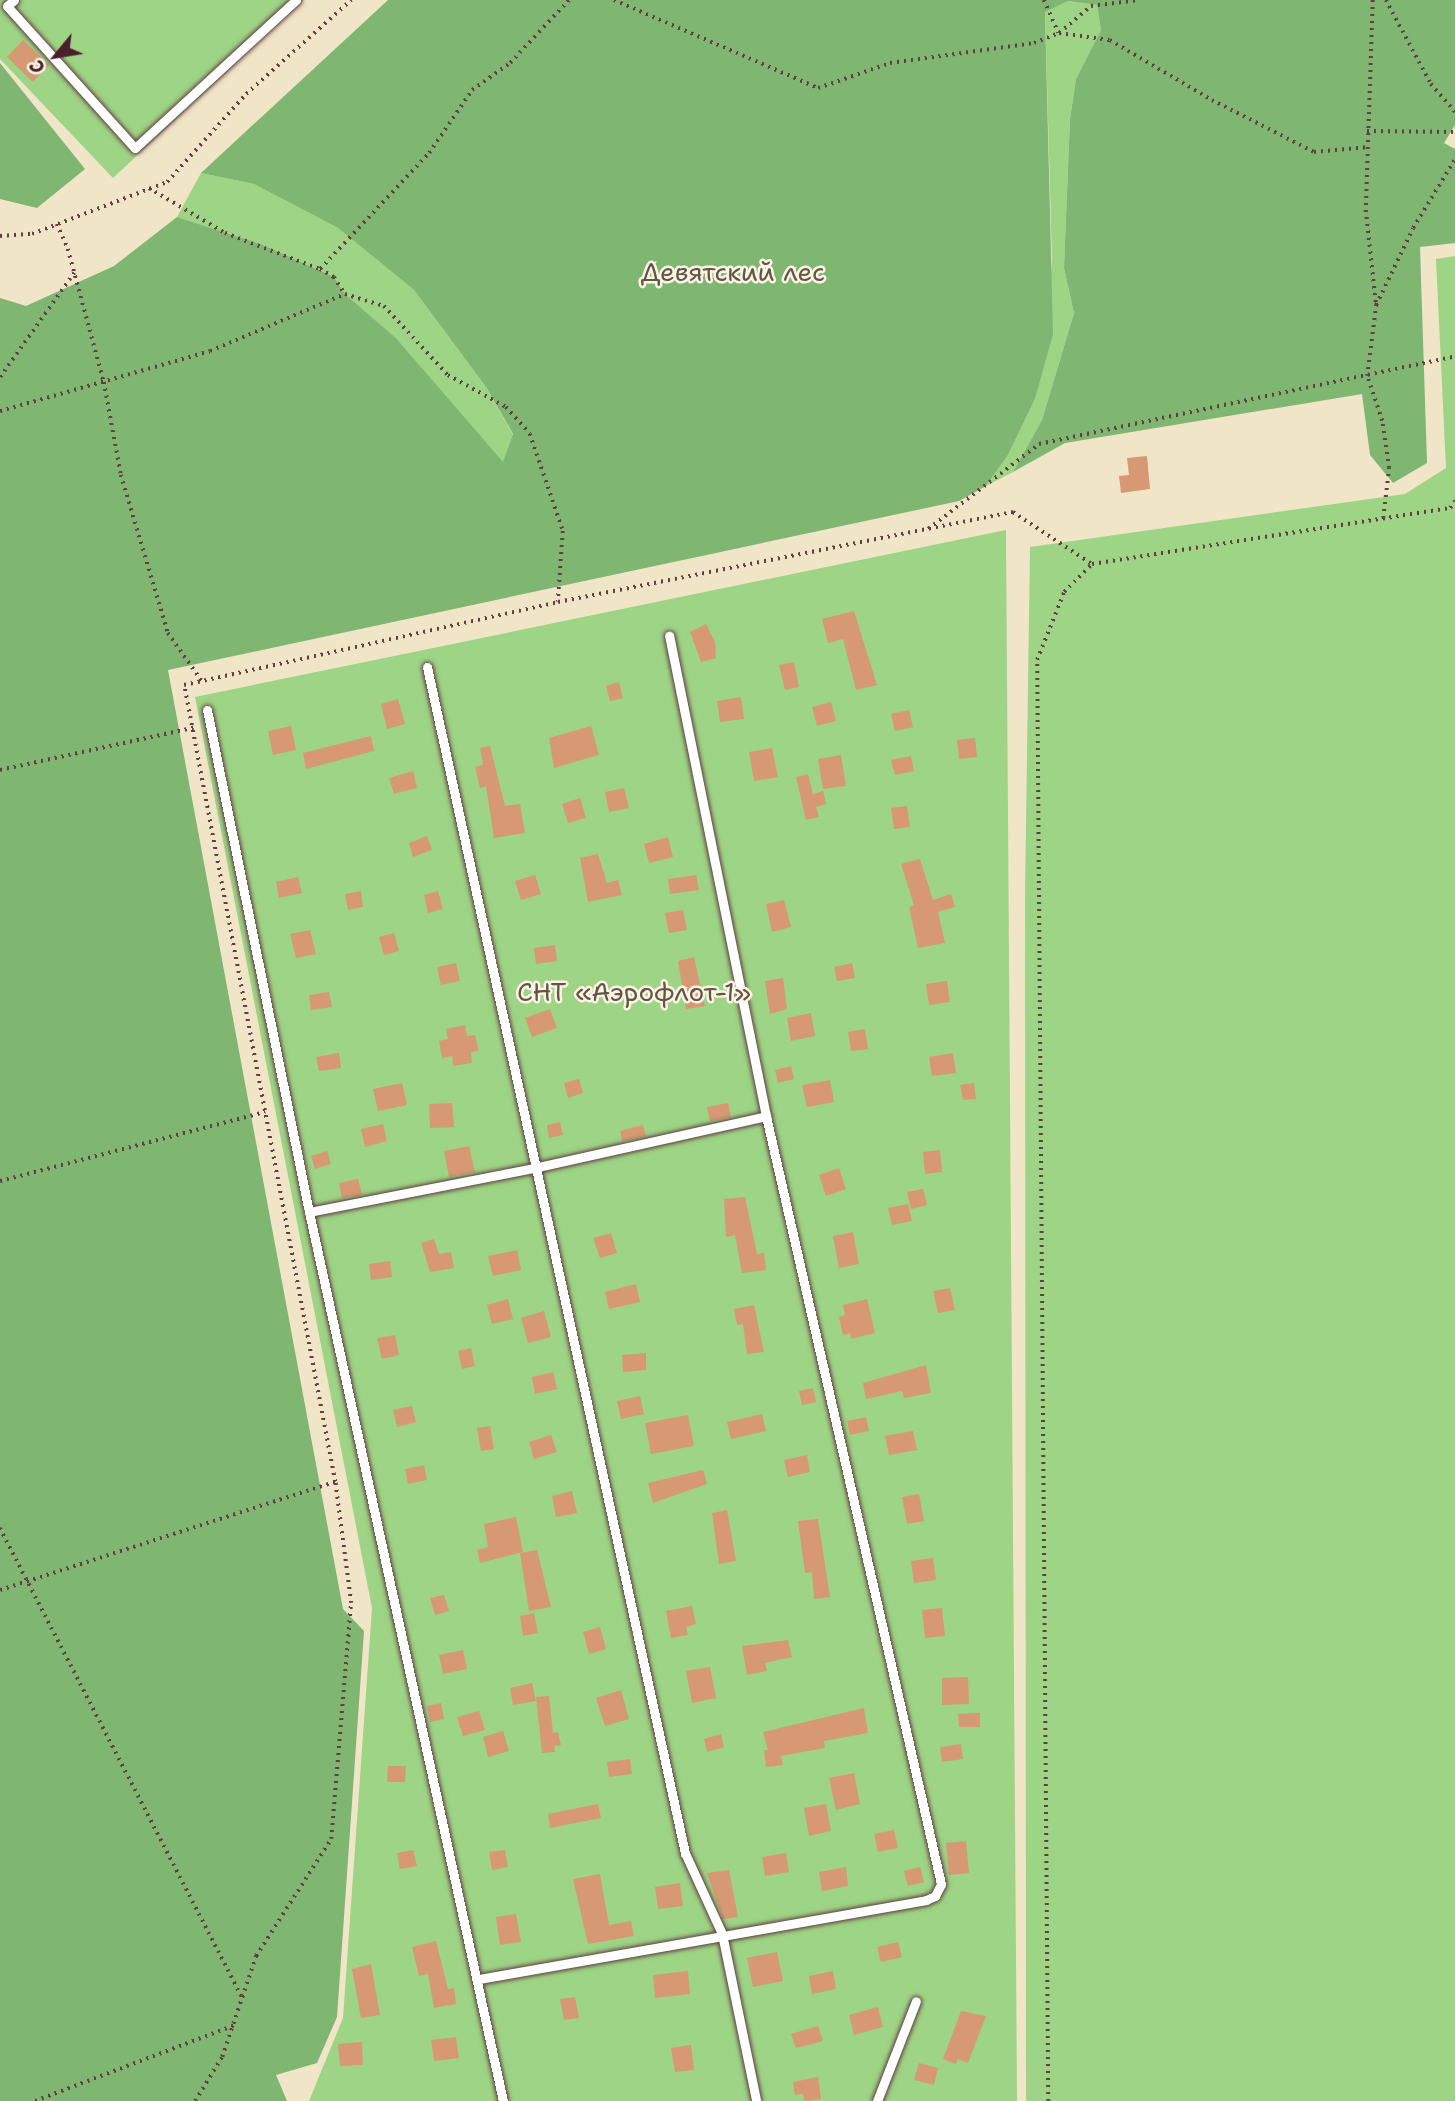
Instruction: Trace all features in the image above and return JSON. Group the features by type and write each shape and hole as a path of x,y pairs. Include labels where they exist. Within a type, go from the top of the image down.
{"lane":[{"path":"15,0 8,6 135,148 296,0"},
{"path":"480,1979 722,1934 926,1900 935,1896 941,1884 766,1116 668,636"},
{"path":"427,667 685,1853 722,1934 756,2100"},
{"path":"207,710 309,1212 480,1979 503,2101"},
{"path":"309,1212 534,1168 766,1116"},
{"path":"877,2101 916,2001"}],"path":[{"path":"0,236 32,234 167,182 246,94 351,0"},
{"path":"320,269 429,153 472,90 510,63 569,0"},
{"path":"614,0 818,88 890,64 1034,43 1059,33 1091,6 1139,0"},
{"path":"1044,0 1059,33"},
{"path":"1373,0 1366,210 1376,304 1367,376 1382,421 1389,468 1383,519"},
{"path":"1385,0 1431,84 1455,112"},
{"path":"1059,33 1110,40 1212,100 1314,152 1369,147"},
{"path":"1367,131 1455,132"},
{"path":"1376,304 1413,228 1455,159"},
{"path":"149,188 225,233 320,269 334,277 345,294 384,306 447,375 506,407 530,435 563,531 558,602"},
{"path":"57,224 74,273 104,382 121,475 169,633 202,681"},
{"path":"0,377 74,273"},
{"path":"0,411 210,351 345,294"},
{"path":"926,531 1039,444 1455,356"},
{"path":"1048,2101 1037,660 1064,592 1092,564 1450,508 1455,501"},
{"path":"195,2101 222,2057 244,2000 256,1956 303,1889 331,1839 351,1603 335,1482 184,685 558,602 1013,512 1092,564"},
{"path":"0,770 192,727"},
{"path":"0,1181 265,1112"},
{"path":"0,1590 26,1579 335,1482"},
{"path":"0,1528 244,2000"},
{"path":"35,2101 235,2025"}],"green space":[{"path":"0,0 304,0 113,178 0,59"},
{"name":"Девятский лес","path":"388,0 1455,0 1455,125 1444,143 1455,149 1455,243 1420,247 1427,463 1393,483 1370,455 1362,394 1065,443 1013,472 1042,420 1074,313 1064,268 1070,119 1076,79 1101,30 1097,5 1068,1 1045,12 1053,334 1035,399 1008,455 986,486 959,501 168,670 343,1609 364,1631 337,2017 317,2063 276,2075 287,2101 0,2101 0,298 26,306 114,266 177,217 261,244 334,277 345,294 396,338 503,462 513,434 486,387 414,290 338,228 254,184 201,173"},
{"path":"1068,1 1097,5 1101,30 1076,79 1070,119 1064,268 1074,313 1042,420 1013,472 986,486 1008,455 1035,399 1043,367 1052,261 1045,11"},
{"path":"0,63 85,169 37,208 0,199"},
{"path":"201,173 254,184 338,228 414,290 486,387 513,435 503,463 396,338 345,294 334,277 261,244 177,217"},
{"path":"1455,256 1455,2101 1026,2101 1025,892 1030,547 1405,494 1446,468 1436,259"},
{"name":"СНТ «Аэрофлот-1»","path":"1006,530 1017,2101 309,2101 343,2018 372,1608 195,697"}],"building":[{"path":"23,40 49,65 33,82 7,57"},
{"path":"1147,456 1150,489 1121,493 1119,476 1129,475 1127,458"},
{"path":"854,611 877,685 856,690 843,639 828,643 822,619"},
{"path":"706,624 715,642 716,658 701,662 690,632"},
{"path":"794,662 799,687 785,690 779,665"},
{"path":"619,682 623,698 610,701 606,686"},
{"path":"741,697 744,719 720,722 717,701"},
{"path":"398,699 405,724 387,729 381,704"},
{"path":"831,702 836,721 817,726 812,707"},
{"path":"909,710 913,727 895,731 891,714"},
{"path":"291,726 296,750 273,755 268,731"},
{"path":"591,726 599,755 554,768 549,738"},
{"path":"371,736 374,751 306,769 303,753"},
{"path":"975,738 977,757 959,759 957,740"},
{"path":"490,746 505,806 520,804 525,833 494,838 486,786 480,788 475,767 483,765 480,748"},
{"path":"772,748 778,777 754,781 749,752"},
{"path":"841,755 846,786 823,789 818,759"},
{"path":"911,756 914,771 895,775 891,760"},
{"path":"413,771 417,788 394,794 389,778"},
{"path":"808,774 813,794 823,791 826,804 816,807 819,817 806,820 796,777"},
{"path":"624,788 629,808 609,812 605,792"},
{"path":"580,798 586,818 568,823 562,804"},
{"path":"907,806 910,827 894,829 891,808"},
{"path":"427,836 432,850 413,857 409,843"},
{"path":"668,837 673,857 649,863 644,844"},
{"path":"598,854 607,883 618,880 622,895 588,902 580,858"},
{"path":"920,859 933,900 951,894 955,907 938,912 945,943 918,948 909,907 914,905 901,864"},
{"path":"535,875 541,894 521,900 515,881"},
{"path":"696,875 699,890 670,894 668,879"},
{"path":"298,877 302,893 279,898 276,882"},
{"path":"361,891 363,907 348,910 345,894"},
{"path":"438,891 443,909 428,913 424,895"},
{"path":"784,900 791,927 772,932 766,904"},
{"path":"683,910 687,930 669,933 665,913"},
{"path":"310,930 316,954 296,958 290,934"},
{"path":"394,933 399,951 384,955 379,937"},
{"path":"555,945 557,961 536,964 534,948"},
{"path":"694,957 705,1006 686,1009 678,961"},
{"path":"456,963 460,981 441,985 437,967"},
{"path":"852,963 855,978 837,981 834,967"},
{"path":"783,978 787,1009 770,1014 765,981"},
{"path":"947,981 950,1002 929,1005 926,984"},
{"path":"329,992 332,1007 311,1010 309,995"},
{"path":"550,1009 557,1028 532,1037 525,1018"},
{"path":"811,1013 815,1036 791,1041 787,1018"},
{"path":"465,1025 467,1036 475,1035 479,1051 471,1052 472,1063 453,1066 452,1056 442,1058 439,1041 448,1039 446,1029"},
{"path":"865,1029 868,1049 851,1051 848,1032"},
{"path":"339,1053 341,1068 319,1071 316,1057"},
{"path":"953,1053 956,1073 932,1076 929,1057"},
{"path":"791,1066 794,1079 778,1083 775,1070"},
{"path":"579,1079 583,1093 568,1098 564,1083"},
{"path":"830,1080 834,1102 807,1107 802,1085"},
{"path":"402,1083 407,1105 378,1111 373,1089"},
{"path":"974,1083 976,1099 963,1100 960,1085"},
{"path":"452,1103 454,1127 430,1128 429,1104"},
{"path":"728,1103 731,1117 710,1121 707,1107"},
{"path":"560,1122 563,1135 549,1138 547,1125"},
{"path":"383,1124 387,1141 365,1147 361,1129"},
{"path":"643,1125 646,1136 622,1141 620,1131"},
{"path":"469,1146 475,1172 449,1177 444,1151"},
{"path":"940,1150 942,1172 925,1174 923,1152"},
{"path":"327,1151 331,1164 315,1169 311,1156"},
{"path":"839,1168 846,1189 826,1196 819,1175"},
{"path":"358,1179 362,1195 342,1198 339,1183"},
{"path":"923,1189 927,1205 911,1209 907,1192"},
{"path":"745,1197 757,1254 764,1253 766,1270 742,1273 735,1235 726,1237 724,1199"},
{"path":"908,1204 912,1221 892,1225 888,1208"},
{"path":"853,1232 859,1264 839,1268 833,1236"},
{"path":"611,1233 617,1253 600,1258 593,1238"},
{"path":"434,1239 439,1254 451,1252 454,1268 430,1272 421,1243"},
{"path":"517,1250 521,1270 493,1276 488,1256"},
{"path":"390,1261 392,1277 371,1280 369,1264"},
{"path":"636,1284 640,1302 609,1309 605,1292"},
{"path":"950,1288 955,1310 938,1313 933,1291"},
{"path":"508,1299 513,1319 492,1324 487,1305"},
{"path":"867,1299 875,1333 851,1339 850,1333 843,1335 839,1317 845,1315 843,1305"},
{"path":"754,1305 764,1352 747,1354 743,1324 737,1325 734,1309"},
{"path":"544,1311 551,1337 528,1343 521,1318"},
{"path":"395,1335 399,1355 382,1359 377,1338"},
{"path":"471,1348 475,1366 462,1369 458,1351"},
{"path":"646,1353 646,1370 623,1372 622,1355"},
{"path":"926,1365 931,1393 904,1398 902,1391 866,1399 863,1383"},
{"path":"553,1372 557,1389 535,1394 532,1377"},
{"path":"813,1388 816,1402 802,1405 799,1391"},
{"path":"640,1396 644,1414 621,1419 617,1401"},
{"path":"412,1406 416,1422 397,1427 393,1410"},
{"path":"762,1414 766,1431 731,1439 727,1422"},
{"path":"688,1415 694,1446 651,1454 645,1423"},
{"path":"866,1417 869,1431 850,1435 847,1421"},
{"path":"490,1426 494,1449 481,1451 477,1428"},
{"path":"913,1431 917,1450 889,1455 885,1436"},
{"path":"551,1435 557,1452 534,1459 529,1442"},
{"path":"807,1455 810,1472 788,1477 784,1460"},
{"path":"424,1465 427,1480 408,1484 405,1469"},
{"path":"703,1470 707,1484 653,1503 648,1483"},
{"path":"572,1491 577,1513 556,1517 552,1496"},
{"path":"919,1494 924,1521 907,1524 902,1497"},
{"path":"727,1510 736,1561 719,1564 712,1513"},
{"path":"516,1517 523,1552 480,1563 477,1550 488,1547 484,1524"},
{"path":"818,1519 830,1597 814,1599 812,1572 805,1573 798,1521"},
{"path":"537,1550 551,1607 529,1611 520,1553"},
{"path":"933,1558 936,1580 914,1583 911,1561"},
{"path":"444,1595 449,1611 435,1615 430,1598"},
{"path":"692,1606 696,1624 686,1627 688,1635 671,1638 666,1611"},
{"path":"942,1608 945,1636 925,1638 922,1610"},
{"path":"534,1613 538,1633 523,1636 520,1616"},
{"path":"600,1627 606,1649 589,1654 583,1632"},
{"path":"788,1640 792,1657 765,1663 767,1671 747,1675 742,1646"},
{"path":"463,1650 467,1669 443,1674 439,1655"},
{"path":"710,1667 716,1698 692,1703 686,1671"},
{"path":"968,1677 969,1704 942,1705 942,1678"},
{"path":"532,1683 536,1701 513,1705 510,1688"},
{"path":"621,1690 629,1719 605,1726 596,1698"},
{"path":"549,1696 553,1733 558,1732 561,1745 554,1746 555,1752 542,1753 536,1697"},
{"path":"441,1703 444,1719 430,1722 427,1706"},
{"path":"864,1708 868,1733 824,1741 825,1748 781,1756 783,1765 766,1767 764,1750 768,1750 763,1732"},
{"path":"479,1711 485,1730 463,1736 457,1717"},
{"path":"980,1713 980,1727 959,1727 958,1714"},
{"path":"503,1731 509,1751 488,1757 483,1737"},
{"path":"721,1734 724,1747 707,1752 704,1739"},
{"path":"961,1744 963,1759 942,1762 940,1747"},
{"path":"630,1759 632,1774 609,1777 607,1762"},
{"path":"388,1766 406,1766 405,1782 387,1782"},
{"path":"854,1773 860,1804 836,1810 829,1778"},
{"path":"598,1804 601,1818 550,1828 548,1814"},
{"path":"826,1804 831,1831 809,1836 804,1808"},
{"path":"894,1830 898,1848 878,1852 874,1834"},
{"path":"966,1841 969,1873 949,1875 946,1843"},
{"path":"413,1850 417,1866 400,1869 397,1853"},
{"path":"505,1850 508,1867 492,1870 489,1852"},
{"path":"786,1853 789,1872 765,1876 762,1857"},
{"path":"846,1867 848,1886 822,1891 819,1872"},
{"path":"920,1867 924,1882 908,1886 904,1871"},
{"path":"729,1870 738,1917 723,1919 707,1873"},
{"path":"600,1874 609,1925 631,1921 634,1936 588,1944 573,1879"},
{"path":"680,1883 683,1906 658,1909 655,1887"},
{"path":"516,1914 521,1942 500,1945 496,1917"},
{"path":"436,1941 448,1989 454,1988 456,2004 434,2008 428,1974 419,1976 412,1947"},
{"path":"898,1942 902,1957 881,1962 877,1947"},
{"path":"777,1952 783,1981 753,1987 747,1958"},
{"path":"371,1964 380,2015 361,2018 352,1969"},
{"path":"688,1971 690,1994 655,1998 653,1975"},
{"path":"833,1971 836,1989 812,1994 809,1976"},
{"path":"575,1997 579,2018 564,2020 560,1999"},
{"path":"878,2007 883,2027 854,2035 849,2015"},
{"path":"961,2011 986,2016 968,2063 958,2059 956,2064 943,2059"},
{"path":"818,2026 823,2041 796,2048 791,2034"},
{"path":"456,2037 459,2058 434,2061 431,2040"},
{"path":"362,2042 363,2065 340,2066 338,2044"},
{"path":"691,2045 694,2070 675,2072 671,2048"},
{"path":"919,2063 938,2068 934,2085 914,2080"},
{"path":"818,2077 821,2099 804,2101 803,2094 795,2095 793,2082"}]}
